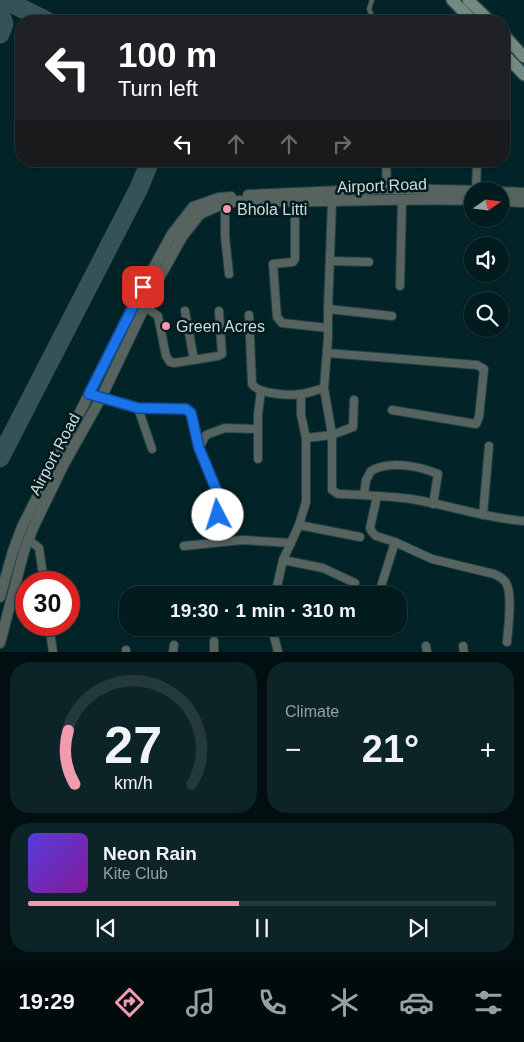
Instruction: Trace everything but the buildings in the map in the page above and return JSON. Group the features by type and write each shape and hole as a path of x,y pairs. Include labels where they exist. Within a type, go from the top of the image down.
{"main road":[{"path":"452,0 466,15"},
{"path":"468,0 484,15"},
{"path":"510,42 524,57"},
{"path":"510,60 524,75"}],"street":[{"path":"386,167 387,189"},
{"path":"476,182 477,167"},
{"name":"Airport Road","path":"0,597 22,527 143,287 172,234 193,207 219,198 245,195 387,189 464,191"},
{"path":"509,192 524,193"},
{"path":"400,286 402,199"},
{"name":"Airport Road","path":"0,643 28,539 64,464 101,398 144,306 182,237 200,214 225,203 240,201 464,200"},
{"path":"509,201 524,202"},
{"path":"295,202 293,262 274,264 276,318 282,323 328,328"},
{"path":"332,202 324,388 332,435 332,490 338,494 411,499 483,515 524,521"},
{"path":"225,203 225,236 229,274"},
{"path":"330,261 369,262"},
{"path":"144,306 158,316 166,356 170,362 194,360 222,354 218,311"},
{"path":"328,309 392,316"},
{"path":"185,311 194,360"},
{"path":"249,315 252,384 254,387 261,391 285,395 301,394 324,388"},
{"path":"327,353 476,365 484,369 479,417 476,424 392,410"},
{"path":"258,459 258,414 261,391"},
{"path":"89,394 138,408 186,409 191,413 199,448 218,494 218,521 222,542"},
{"path":"277,586 283,560 299,525 306,502 306,438 301,415 301,394"},
{"path":"306,438 332,435 353,427 354,400"},
{"path":"138,408 152,449"},
{"path":"199,448 206,435 225,428 258,429"},
{"path":"483,515 489,446"},
{"path":"364,495 366,480 370,471 382,466 400,465 438,474 433,504"},
{"path":"377,496 370,528 376,536 395,542 432,559 494,574 502,578 509,588 507,642"},
{"path":"299,525 360,536"},
{"path":"28,539 39,548 42,571"},
{"path":"184,546 249,540 291,543"},
{"path":"381,586 395,542"},
{"path":"283,560 323,568 354,583"},
{"path":"51,636 53,652"},
{"path":"274,636 278,652"},
{"path":"214,641 214,652"}],"lane":[{"path":"372,0 369,9 372,15"}],"taxiway":[{"path":"5,0 35,15"},
{"path":"0,13 4,24 0,34"},
{"path":"0,458 139,188 148,167"}],"place":[{"name":"Bhola Litti","path":"227,209"},
{"name":"Green Acres","path":"166,326"}],"route":[{"path":"143,287 89,394 138,408 186,409 191,413 199,448 218,494 218,515"}]}
